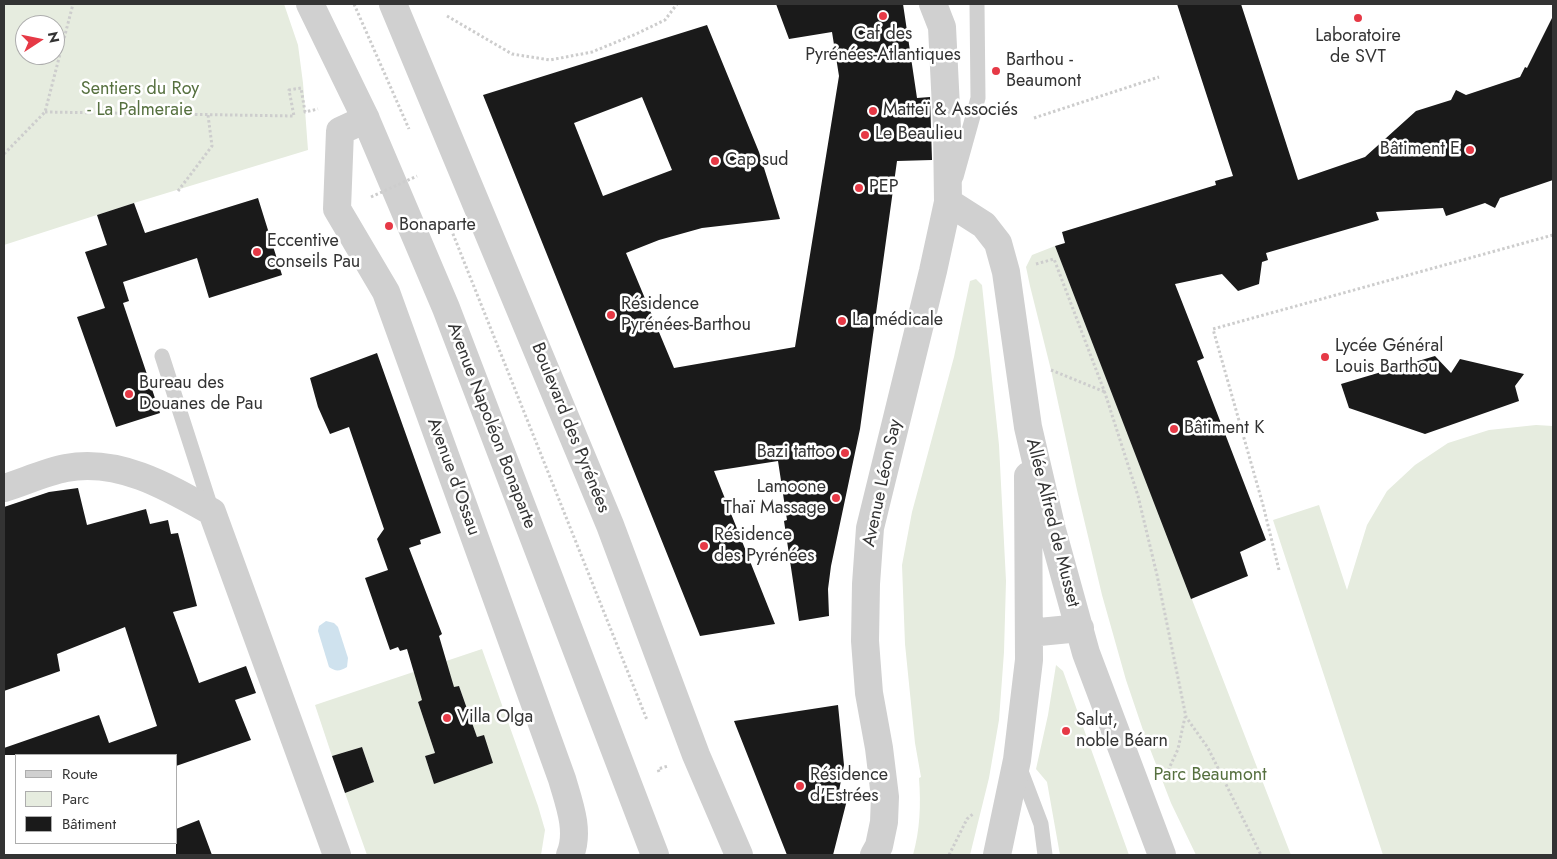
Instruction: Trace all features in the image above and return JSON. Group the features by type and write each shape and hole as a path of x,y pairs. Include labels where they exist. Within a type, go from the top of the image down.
{"street":[{"name":"Avenue Napoléon Bonaparte","path":"310,4 366,119 446,308 655,855"},
{"name":"Boulevard des Pyrénées","path":"393,4 610,525 696,755 740,855"},
{"name":"Avenue Léon Say","path":"874,855 879,846 884,822 885,798 879,748 869,692 865,641 866,584 870,528 931,281 948,202 947,128 942,28 933,4"},
{"name":"Avenue d'Ossau","path":"366,119 340,131 337,209 386,292 549,742 571,812 574,839 570,855"},
{"name":"Allée Alfred de Musset","path":"948,202 984,225 998,243 1006,272 1028,427 1052,530 1086,653 1162,855"},
{"path":"997,855 1016,760 1029,660 1028,427"},
{"path":"4,488 65,468 100,467 146,478 212,512 337,855"},
{"path":"1029,633 1080,628"}],"lane":[{"path":"948,202 978,98 977,4"},
{"path":"162,356 212,512"},
{"path":"1016,760 1041,824 1045,855"}],"path":[{"path":"4,154 45,112 73,4"},
{"path":"354,4 411,134"},
{"path":"447,16 512,54 550,60 592,52 636,34 665,20 677,4"},
{"path":"1034,118 1160,77"},
{"path":"45,112 294,116 289,90 301,88 305,112 322,109"},
{"path":"178,191 212,146 208,115"},
{"path":"371,197 417,176"},
{"path":"449,226 649,724"},
{"path":"1279,570 1263,505 1213,329 1553,234"},
{"path":"1006,272 1054,259 1105,393 1138,496 1157,575 1186,717 1208,748 1261,855"},
{"path":"1051,370 1105,393"},
{"path":"1147,816 1178,749 1186,717"},
{"path":"663,759 666,766"}],"green space":[{"name":"Sentiers du Roy - La Palmeraie","path":"4,4 284,4 298,45 308,150 4,245"},
{"name":"Parc Beaumont","path":"1055,246 1291,855 1196,855 1171,803 1145,736 1126,680 1102,595 1026,267 1032,255"},
{"path":"976,279 982,285 999,445 1006,581 1004,652 999,720 989,778 970,855 913,855 919,827 919,778 921,777 915,743 905,644 902,565 912,512 954,357 970,281"},
{"path":"1536,425 1553,426 1553,855 1383,855 1273,520 1319,505 1347,590 1367,525 1387,491 1415,465 1448,443 1489,430"},
{"path":"482,649 545,830 541,855 367,855 345,793 374,782 362,747 332,756 315,705","holes":["459,686 477,737 484,735 434,784 425,756 435,753 418,702"]},
{"name":"Parc Beaumont","path":"1056,665 1063,671 1129,855 1060,855 1047,782 1036,769 1048,715"}],"water":[{"path":"326,621 334,623 338,627 348,658 347,667 340,670 334,670 329,667 318,631 319,626"}],"building":[{"path":"776,4 903,4 917,98 930,97 932,160 897,161 860,429 831,566 828,589 829,616 799,621 784,521 787,520 778,461 714,471 775,624 700,636 483,95 707,25 759,152 780,219 702,228 659,240 626,253 674,368 795,347 839,76 832,32 789,39","holes":["642,97 672,170 603,196 574,123"]},
{"path":"1177,4 1241,4 1298,180 1365,157 1416,111 1451,100 1456,90 1466,95 1520,77 1525,67 1527,68 1553,16 1553,180 1500,198 1495,208 1485,203 1446,216 1443,208 1376,212 1379,220 1266,253 1268,260 1262,262 1259,284 1238,291 1222,274 1175,284 1204,358 1197,361 1266,540 1240,552 1248,576 1191,599 1055,246 1065,243 1062,232 1216,185 1215,181 1233,176"},
{"path":"258,198 282,275 209,298 197,258 123,282 129,301 123,303 160,413 116,427 77,317 105,308 85,252 107,245 97,215 134,203 145,233"},
{"path":"377,353 441,533 420,540 421,544 409,548 442,634 439,636 454,687 459,686 477,737 484,735 493,763 434,784 425,756 435,753 418,702 422,700 407,649 400,651 398,647 390,650 365,578 388,570 377,539 384,529 349,427 330,434 318,407 310,378"},
{"path":"1435,356 1451,373 1460,359 1524,374 1515,386 1519,401 1425,434 1349,408 1341,384"},
{"path":"78,488 87,525 146,509 150,524 168,520 171,534 178,533 197,606 173,612 199,683 246,666 256,693 235,700 251,740 178,765 178,754 4,755 4,748 99,715 109,743 157,726 125,627 57,654 60,671 4,691 4,507 49,492"},
{"name":"Résidence d'Estrées","path":"838,705 844,765 838,796 847,800 833,855 787,855 734,721"},
{"path":"362,747 374,782 345,793 332,756"},
{"path":"199,820 212,855 176,855 178,828"}],"place":[{"name":"Caf des Pyrénées-Atlantiques","path":"883,16"},
{"name":"Laboratoire de SVT","path":"1358,18"},
{"name":"Barthou - Beaumont","path":"996,71"},
{"name":"Matteï & Associés","path":"873,111"},
{"name":"Le Beaulieu","path":"865,135"},
{"name":"Bâtiment E","path":"1470,150"},
{"name":"Cap sud","path":"715,161"},
{"name":"PEP","path":"859,188"},
{"name":"Bonaparte","path":"389,226"},
{"name":"Eccentive conseils Pau","path":"257,252"},
{"name":"Résidence Pyrénées-Barthou","path":"611,315"},
{"name":"La médicale","path":"842,321"},
{"name":"Lycée Général Louis Barthou","path":"1325,357"},
{"name":"Bureau des Douanes de Pau","path":"129,394"},
{"name":"Bâtiment K","path":"1174,429"},
{"name":"Bazi tattoo","path":"845,453"},
{"name":"Lamoone Thaï Massage","path":"836,498"},
{"name":"Résidence des Pyrénées","path":"704,546"},
{"name":"Villa Olga","path":"447,718"},
{"name":"Salut, noble Béarn","path":"1066,731"},
{"name":"Résidence d'Estrées","path":"800,786"}]}
